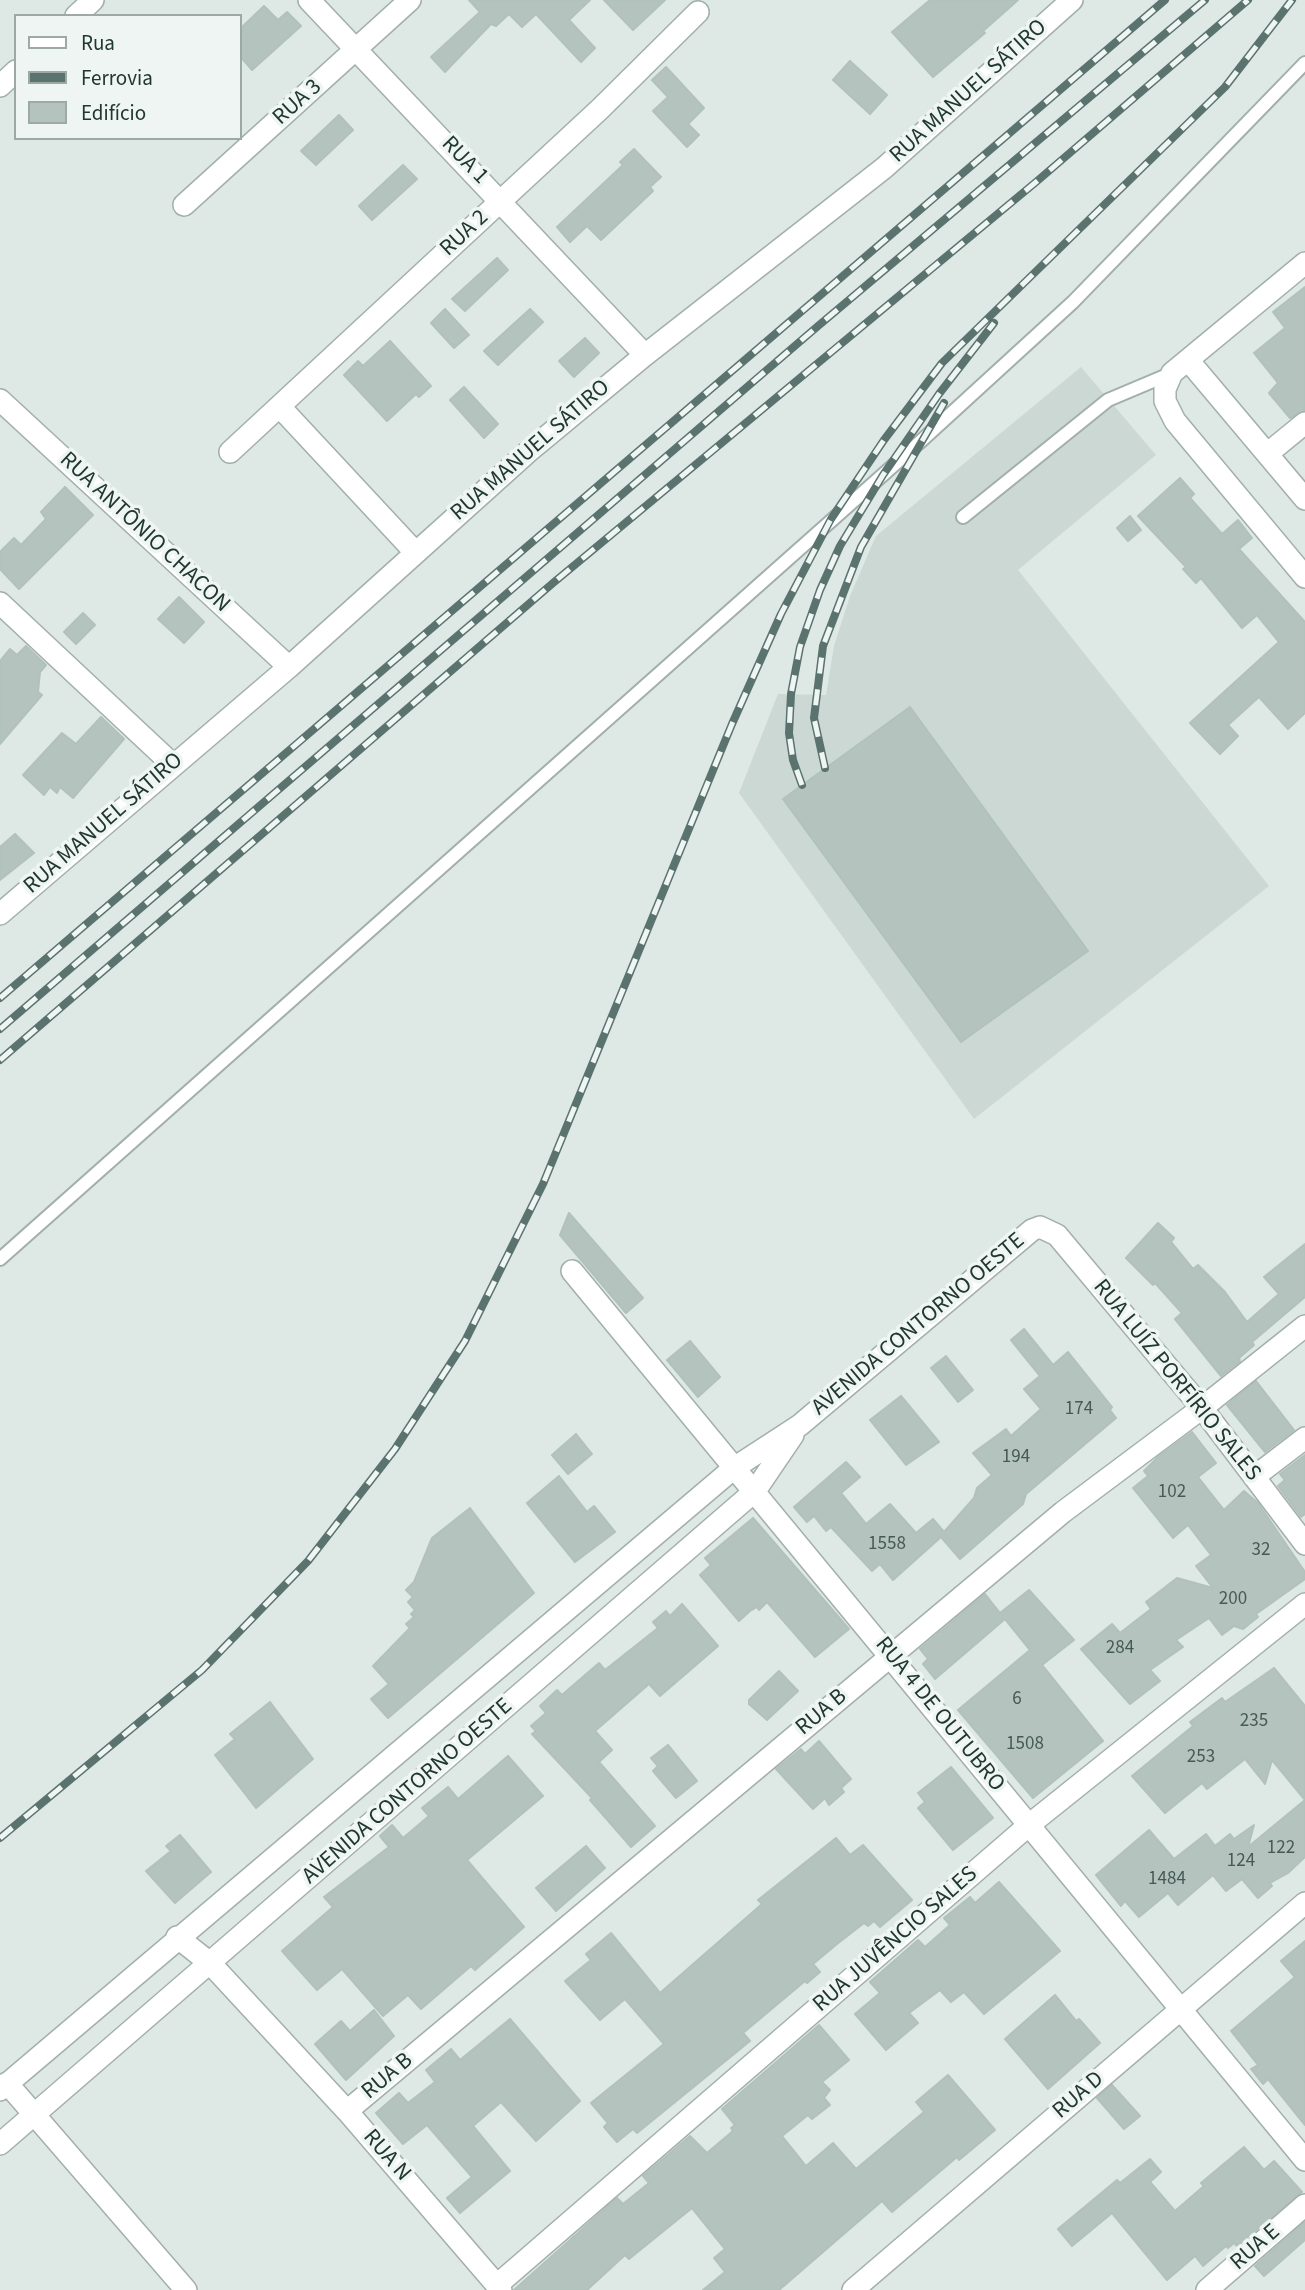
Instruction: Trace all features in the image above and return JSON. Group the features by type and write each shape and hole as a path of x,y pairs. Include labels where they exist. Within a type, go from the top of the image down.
{"street":[{"path":"78,14 93,0"},
{"name":"RUA 1","path":"309,0 645,355"},
{"name":"RUA 3","path":"184,205 410,0"},
{"name":"RUA MANUEL SÁTIRO","path":"0,914 289,667 529,451 645,355 884,168 1072,0"},
{"name":"RUA 2","path":"230,452 698,12"},
{"path":"0,86 14,73"},
{"path":"1305,263 1180,366 1165,389 1165,401 1175,421 1305,577"},
{"path":"1180,366 1267,454 1305,499"},
{"name":"RUA ANTÔNIO CHACON","path":"0,400 289,667"},
{"path":"280,407 415,552"},
{"path":"1267,454 1305,424"},
{"path":"0,603 173,764"},
{"name":"RUA LUÍZ PORFÍRIO SALES","path":"1040,1227 1057,1235 1202,1408 1305,1544"},
{"name":"AVENIDA CONTORNO OESTE","path":"4,2086 734,1468 800,1425 1032,1230 1040,1227"},
{"name":"RUA 4 DE OUTUBRO","path":"572,1271 1305,2160"},
{"name":"RUA B","path":"347,2111 1063,1512 1202,1408 1305,1326"},
{"name":"AVENIDA CONTORNO OESTE","path":"0,2144 755,1491 800,1425"},
{"path":"1254,1477 1305,1438"},
{"name":"RUA JUVÊNCIO SALES","path":"499,2288 1029,1825 1305,1604"},
{"path":"481,1680 503,1709"},
{"name":"RUA D","path":"853,2290 1305,1903"},
{"name":"RUA N","path":"177,1937 210,1963 347,2111 499,2288"},
{"path":"4,2086 34,2114 186,2290"},
{"name":"RUA E","path":"1207,2290 1305,2205"}],"lane":[{"path":"0,1259 963,403 1073,302 1305,63"},
{"path":"963,517 1108,400 1180,366"}],"shaded area":[{"path":"1081,367 1156,455 1018,570 1269,886 974,1119 739,793 778,694 826,695 834,646 850,596 876,536"}],"building":[{"path":"469,0 590,0 569,20 595,48 581,62 536,14 522,27 509,14 496,26 491,24 445,72 431,57 480,12"},
{"path":"604,0 665,0 633,30"},
{"path":"930,0 1018,0 983,31 985,33 933,77 892,32"},
{"path":"264,6 278,20 287,12 301,26 252,70 242,58 242,27"},
{"path":"850,61 887,95 870,114 833,80"},
{"path":"666,67 704,108 688,124 699,135 687,147 653,111 668,97 652,80"},
{"path":"339,115 353,130 316,165 301,151"},
{"path":"634,149 661,177 650,187 653,191 601,240 587,226 570,242 557,227 623,165 620,162"},
{"path":"403,165 417,179 372,220 359,206"},
{"path":"497,258 508,270 465,311 452,299"},
{"path":"1305,287 1305,410 1290,418 1269,393 1278,383 1254,353 1285,328 1273,312"},
{"path":"445,309 469,335 454,348 431,323"},
{"path":"530,309 543,322 498,365 484,351"},
{"path":"585,338 599,353 574,377 559,361"},
{"path":"390,341 431,386 419,397 416,394 387,421 344,375 358,361 363,366"},
{"path":"464,387 498,424 484,438 450,400"},
{"path":"1180,478 1194,494 1190,498 1222,534 1238,520 1252,538 1239,549 1305,622 1305,713 1288,729 1259,697 1228,725 1238,736 1220,754 1190,723 1279,642 1257,615 1242,628 1201,578 1196,583 1183,569 1186,567 1138,516"},
{"path":"65,487 93,515 19,589 0,569 0,552 14,538 21,545 46,519 41,512"},
{"path":"1130,516 1141,530 1128,541 1117,528"},
{"path":"179,597 204,622 184,643 158,619"},
{"path":"83,613 95,625 76,644 64,632"},
{"path":"26,646 46,665 40,672 38,692 42,695 0,744 0,661 10,649 17,655"},
{"path":"910,707 1088,951 961,1042 783,799"},
{"path":"101,717 124,739 73,798 60,787 57,793 50,787 44,795 23,775 62,733 76,744"},
{"path":"15,834 34,853 0,880 0,847"},
{"path":"569,1213 643,1298 626,1313 560,1235"},
{"path":"1158,1223 1174,1238 1171,1242 1193,1269 1198,1265 1225,1292 1247,1322 1279,1294 1264,1277 1305,1244 1305,1297 1252,1342 1254,1345 1239,1358 1240,1361 1221,1376 1175,1319 1182,1313 1155,1283 1153,1285 1126,1258"},
{"path":"1024,1329 1053,1365 1068,1352 1112,1407 1110,1410 1116,1418 1026,1494 1023,1504 960,1559 941,1537 893,1580 880,1564 872,1571 831,1527 826,1531 814,1516 807,1522 794,1507 846,1462 860,1477 841,1493 866,1524 890,1504 916,1533 933,1519 944,1532 974,1498 977,1488 992,1475 973,1453 1006,1429 1011,1436 1041,1409 1024,1389 1040,1376 1011,1340"},
{"path":"690,1341 720,1377 698,1397 667,1360"},
{"path":"946,1356 973,1390 958,1402 931,1368"},
{"path":"1256,1381 1294,1430 1265,1452 1227,1405"},
{"path":"901,1396 939,1442 906,1465 870,1420"},
{"path":"1192,1432 1216,1463 1198,1477 1224,1510 1244,1491 1258,1503 1305,1572 1305,1579 1256,1614 1258,1617 1243,1629 1234,1626 1222,1635 1209,1618 1176,1640 1183,1647 1150,1670 1160,1681 1130,1704 1081,1649 1112,1624 1120,1633 1151,1609 1146,1602 1177,1578 1213,1588 1196,1566 1211,1555 1188,1525 1173,1538 1133,1488 1148,1476 1144,1471 1158,1457"},
{"path":"576,1434 592,1454 568,1474 552,1455"},
{"path":"1305,1455 1305,1514 1301,1517 1278,1486 1285,1480 1280,1474"},
{"path":"559,1476 587,1512 594,1506 615,1532 575,1562 527,1503"},
{"path":"470,1508 534,1593 388,1718 371,1699 389,1684 373,1666 410,1628 406,1624 414,1617 411,1614 415,1610 408,1602 413,1597 406,1590 414,1582 432,1538"},
{"path":"753,1518 849,1629 815,1657 767,1602 759,1610 757,1607 739,1621 700,1575 711,1565 705,1558"},
{"path":"1029,1590 1074,1640 1042,1665 1103,1741 1033,1798 958,1710 1030,1650 1005,1619 935,1679 923,1664 928,1659 920,1649 985,1594 1000,1613"},
{"path":"682,1604 718,1646 660,1696 649,1684 595,1731 612,1750 599,1762 655,1826 631,1847 590,1800 592,1798 532,1734 536,1731 531,1726 546,1713 540,1706 557,1690 562,1695 599,1663 605,1670 658,1628 653,1622 666,1611 670,1616"},
{"path":"1274,1668 1305,1706 1305,1800 1272,1760 1265,1784 1245,1759 1207,1789 1202,1783 1165,1813 1132,1776 1193,1726 1190,1722 1222,1698 1225,1702"},
{"path":"779,1671 798,1691 767,1720 749,1704 749,1700"},
{"path":"270,1702 313,1759 256,1808 215,1755 235,1739 230,1734"},
{"path":"819,1741 851,1779 841,1788 844,1792 829,1805 825,1798 813,1809 776,1769 801,1749 805,1754"},
{"path":"668,1745 697,1781 676,1798 653,1771 658,1766 651,1758"},
{"path":"508,1756 543,1796 467,1860 524,1927 475,1970 471,1966 421,2009 408,1995 383,2016 342,1969 317,1990 282,1951 333,1907 324,1897 389,1847 380,1836 392,1825 403,1838 429,1816 422,1808 448,1787 458,1799"},
{"path":"951,1767 993,1818 953,1850 918,1808 925,1802 918,1793"},
{"path":"1305,1800 1305,1857 1288,1873 1270,1883 1272,1886 1258,1898 1242,1879 1226,1891 1213,1875 1178,1905 1168,1893 1139,1917 1125,1901 1121,1906 1096,1875 1149,1830 1174,1859 1206,1834 1215,1846 1230,1834 1234,1839 1254,1825 1248,1847"},
{"path":"180,1835 211,1872 175,1903 146,1871 171,1851 166,1846"},
{"path":"836,1838 850,1855 863,1845 912,1900 880,1927 874,1921 868,1926 864,1923 837,1944 813,1964 820,1972 807,1983 805,1981 743,2033 750,2041 637,2133 633,2129 617,2142 604,2127 608,2123 591,2103 664,2044 625,1999 600,2020 565,1981 591,1960 586,1954 611,1933 660,1993 762,1904 758,1900"},
{"path":"586,1846 605,1868 556,1911 536,1888"},
{"path":"999,1882 1060,1951 984,2014 964,1992 951,2002 940,1990 909,2013 918,2023 886,2050 855,2014 880,1993 870,1982 918,1940 925,1947 950,1925 944,1918 970,1897 975,1903"},
{"path":"1305,1941 1305,2125 1268,2079 1263,2084 1251,2069 1258,2065 1231,2031 1295,1977 1281,1961"},
{"path":"1055,1995 1076,2021 1079,2019 1100,2043 1048,2089 1005,2039"},
{"path":"374,2010 394,2036 346,2080 315,2044 341,2021 350,2031"},
{"path":"510,2019 580,2101 536,2141 501,2102 473,2126 510,2171 460,2213 447,2198 472,2177 427,2125 403,2144 376,2113 399,2093 408,2103 435,2082 426,2070 451,2049 460,2060"},
{"path":"819,2025 849,2060 822,2082 830,2090 824,2098 830,2105 812,2119 808,2115 782,2136 806,2166 833,2143 856,2169 924,2112 916,2102 948,2075 995,2130 959,2160 957,2157 892,2212 882,2201 779,2290 703,2290 725,2272 714,2258 725,2249 692,2208 629,2259 625,2255 587,2290 514,2290 617,2198 623,2204 649,2183 643,2176 690,2136 707,2153 733,2131 731,2128 735,2125 722,2109"},
{"path":"1112,2085 1140,2116 1124,2129 1097,2098"},
{"path":"1244,2147 1264,2170 1274,2161 1302,2192 1237,2246 1234,2243 1228,2248 1226,2246 1203,2266 1195,2256 1167,2280 1112,2213 1072,2246 1058,2229 1117,2180 1120,2183 1150,2159 1161,2172 1150,2182 1175,2211 1204,2186 1201,2183"},
{"path":"1305,2222 1305,2240 1264,2276 1255,2266"}],"railway":[{"path":"0,998 1165,0"},
{"path":"0,1029 818,326 1205,0"},
{"path":"0,1060 553,583 1036,182 1248,0"},
{"path":"0,1838 202,1670 308,1561 395,1449 465,1341 543,1184 732,724 781,614 831,519 884,440 942,363 1225,87 1292,0"},
{"path":"802,785 793,760 789,733 791,694 800,647 820,590 840,546 883,475 939,394 994,323"},
{"path":"825,768 814,718 823,646 861,547 944,403"}]}
